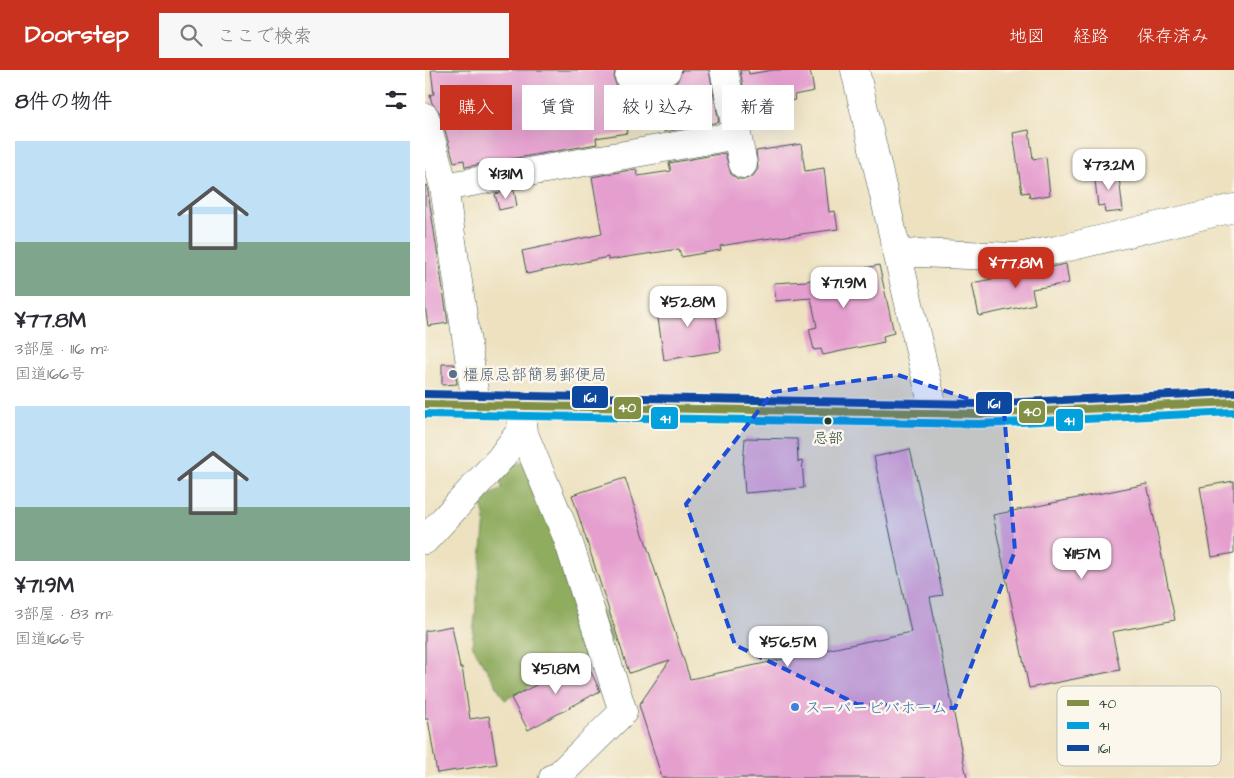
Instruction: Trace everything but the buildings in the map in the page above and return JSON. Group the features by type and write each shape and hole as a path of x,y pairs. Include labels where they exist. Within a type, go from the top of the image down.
{"highway":[{"path":"425,404 476,404 522,418 934,412 979,414 1234,402"}],"street":[{"path":"629,78 667,70"},
{"path":"724,70 743,164"},
{"path":"855,70 934,412"},
{"path":"425,117 444,187 476,404"},
{"path":"444,187 737,135"},
{"path":"898,255 918,253 1016,257 1056,250 1234,208"},
{"path":"425,540 480,483 522,418"},
{"path":"522,418 567,537 623,712 561,774 553,778"}],"highlighted area":[{"path":"898,375 1004,411 1015,551 955,708 857,704 735,645 686,504 773,392"}],"green space":[{"path":"542,456 613,640 505,700 472,645 485,519 480,500 502,489 498,470"}],"transit line":[{"name":"161","path":"425,394 979,404 1234,392"},
{"name":"40","path":"425,404 979,414 1234,402"},
{"name":"41","path":"425,414 979,424 1234,412"}],"place":[{"name":"橿原忌部簡易郵便局","path":"453,374"},
{"name":"忌部","path":"828,421"},
{"name":"スーパービバホーム","path":"795,707"}]}
